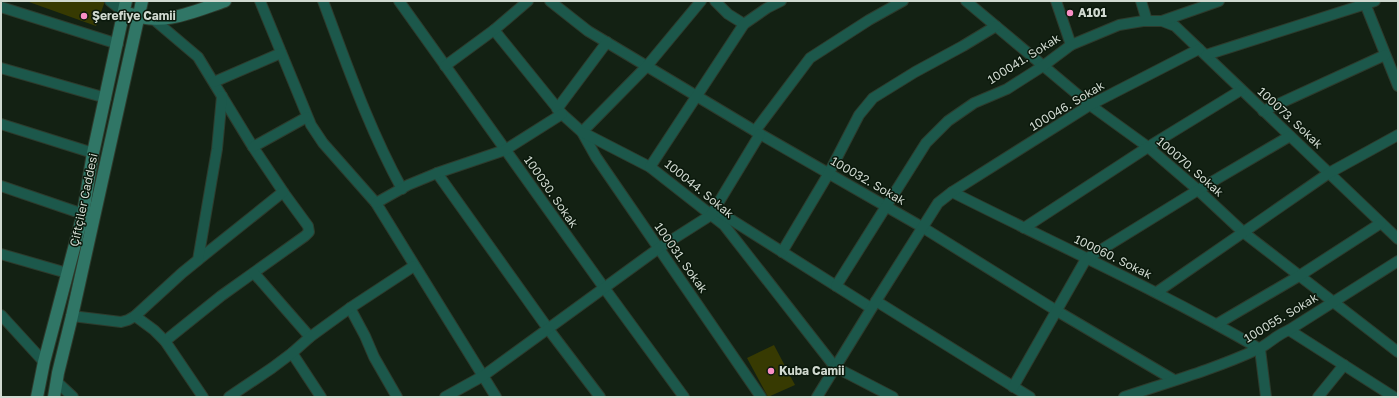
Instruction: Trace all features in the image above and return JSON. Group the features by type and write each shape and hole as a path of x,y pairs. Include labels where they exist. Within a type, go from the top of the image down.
{"street":[{"path":"110,1 125,6 139,18 173,18 225,1"},
{"name":"Çiftçiler Caddesi","path":"54,397 142,1"},
{"path":"260,1 311,125 323,143 376,203 496,397"},
{"path":"323,1 361,103 388,162 402,188"},
{"name":"100030. Sokak","path":"400,1 505,150 684,397"},
{"path":"445,66 494,30 528,1"},
{"name":"100032. Sokak","path":"550,1 588,31 697,97 922,227 1057,311 1174,380"},
{"path":"582,132 647,66 701,1"},
{"path":"715,1 728,14 744,24"},
{"path":"650,167 744,24 767,8 781,1"},
{"path":"444,397 483,376 549,330 659,248 713,212 758,132 810,58 869,20 903,1"},
{"path":"1056,1 1071,46"},
{"path":"1141,1 1147,21"},
{"name":"100041. Sokak","path":"836,286 926,143 948,121 974,103 1006,89 1043,66 1071,46 1119,24 1162,21 1205,3 1219,1"},
{"path":"1368,2 1398,86"},
{"name":"100046. Sokak","path":"817,397 922,227 938,203 952,192 1090,105 1202,52 1368,2"},
{"name":"100070. Sokak","path":"970,3 1090,105 1148,147 1198,190 1243,232 1398,352"},
{"path":"1,6 118,44"},
{"name":"Çiftçiler Caddesi","path":"37,397 44,362 83,214 93,153 118,44 125,6"},
{"path":"152,18 198,57 252,147 308,226 309,232 221,296 164,341"},
{"name":"100073. Sokak","path":"1162,21 1175,26 1398,239"},
{"path":"782,252 829,173 859,115 873,98 915,72 996,26"},
{"name":"100044. Sokak","path":"494,30 560,111 582,132 650,167 713,212 835,367 894,397"},
{"path":"376,203 402,188 437,173 505,150 560,111 607,42"},
{"path":"214,82 281,53"},
{"path":"1263,111 1386,55"},
{"path":"1,68 106,98"},
{"path":"1024,228 1148,147 1241,90"},
{"path":"198,260 217,149 222,96"},
{"path":"252,147 307,117"},
{"path":"1,124 93,153"},
{"name":"100031. Sokak","path":"582,132 596,157 761,397"},
{"path":"1157,292 1329,173 1398,135"},
{"path":"1013,387 1086,258 1290,136"},
{"path":"437,173 549,330 600,397"},
{"path":"1,186 83,214"},
{"path":"72,316 121,322 135,316 182,273 283,192"},
{"name":"100060. Sokak","path":"952,192 1157,292 1260,349"},
{"path":"713,212 782,252 836,286 874,305 1030,397"},
{"path":"1217,324 1299,276 1381,224"},
{"path":"1,254 67,273"},
{"name":"100055. Sokak","path":"1124,397 1260,349 1280,333 1289,330 1398,261"},
{"path":"228,397 292,353 310,337 350,308 414,266"},
{"path":"254,273 310,337"},
{"path":"350,308 397,397"},
{"path":"135,316 154,330 164,341 198,395"},
{"path":"2,319 44,362"},
{"path":"1289,330 1394,397"},
{"path":"1260,349 1266,397"},
{"path":"292,353 320,397"},
{"path":"1318,397 1344,365"},
{"path":"57,382 73,397"}],"building":[{"name":"Şerefiye Camii","path":"29,1 104,1 104,4 96,26"},
{"name":"Kuba Camii","path":"774,345 795,385 768,397 747,358"}],"place":[{"name":"A101","path":"1070,13"},
{"name":"Şerefiye Camii","path":"84,16"},
{"name":"Kuba Camii","path":"771,371"}]}
